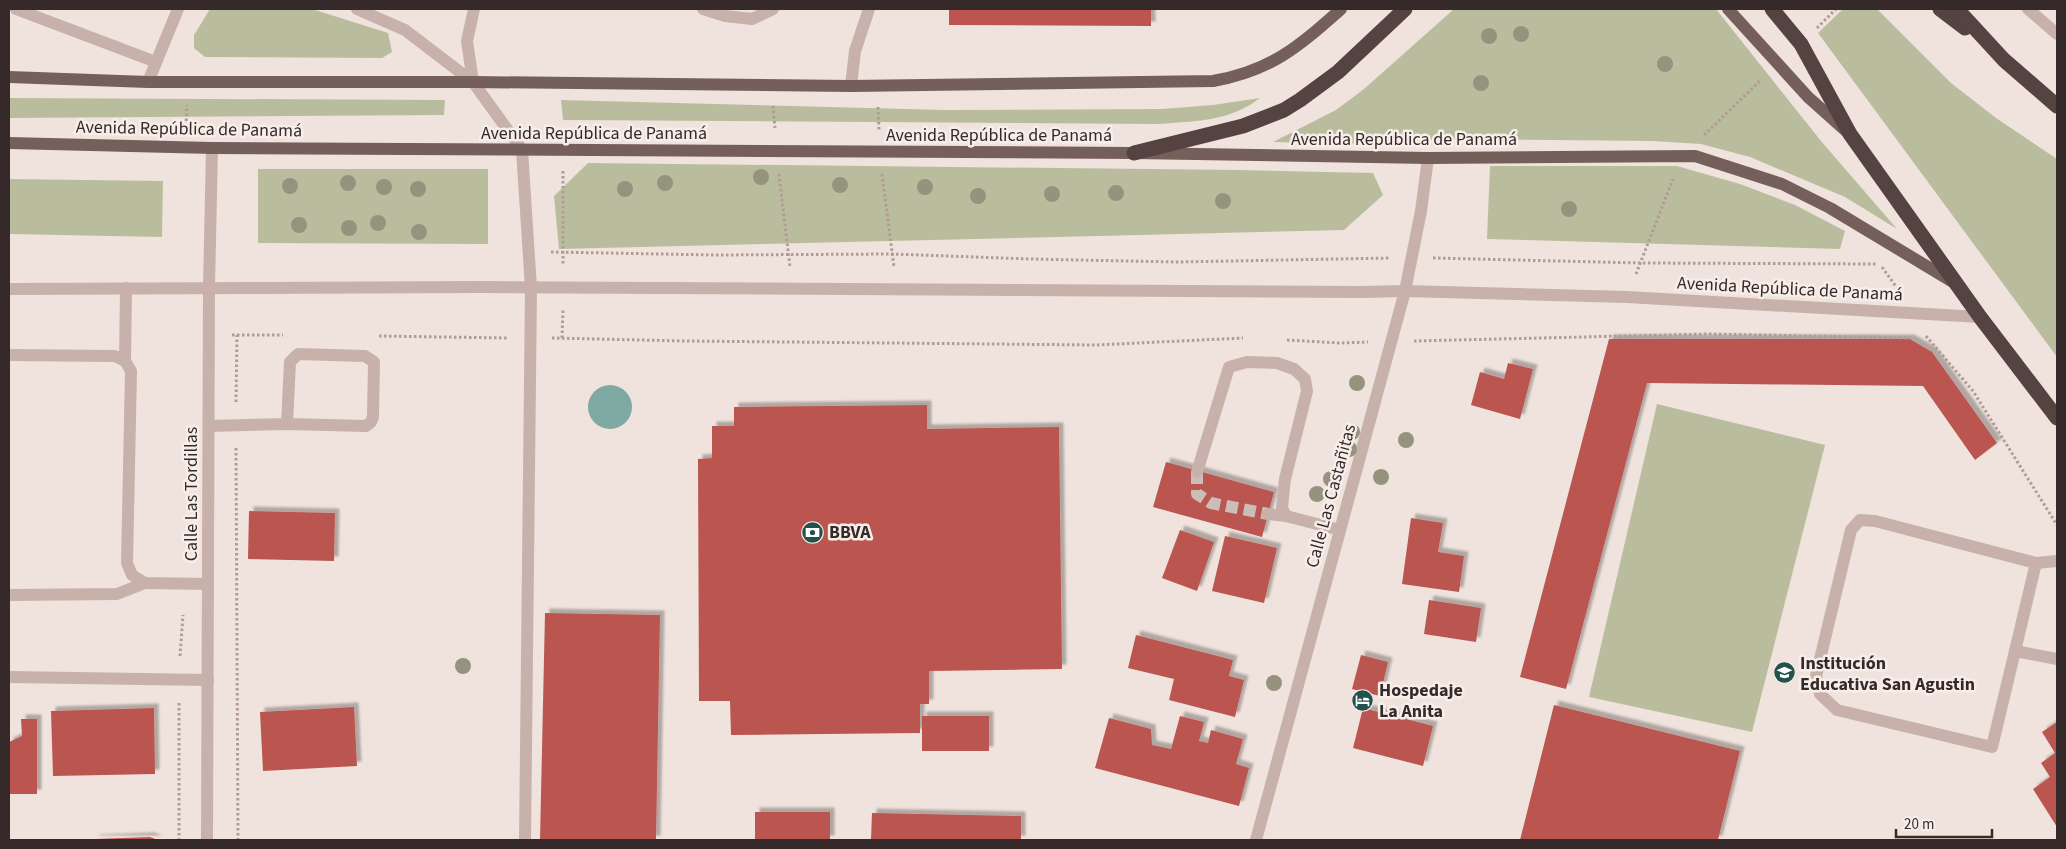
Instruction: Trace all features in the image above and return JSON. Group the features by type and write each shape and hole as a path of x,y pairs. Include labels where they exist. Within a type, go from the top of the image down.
{"highway":[{"path":"1134,154 1243,126 1284,110 1338,72 1405,9"},
{"path":"1772,9 1801,44 1850,134 1980,317 2057,418"},
{"path":"1940,9 2004,60 2057,106"},
{"path":"1957,9 2004,60"}],"main road":[{"path":"9,77 148,82 473,82 772,86 1213,81 1233,78 1263,68 1289,53 1341,9"},
{"path":"1728,9 1808,98 1850,134"},
{"name":"Avenida República de Panamá","path":"9,143 212,148 777,151 1428,158 1695,156 1782,184 1830,208 1958,284"}],"street":[{"path":"16,9 156,62"},
{"path":"148,82 178,9"},
{"path":"357,9 404,30 473,82 522,150 531,288 525,840"},
{"path":"473,82 467,41 474,9"},
{"path":"704,9 725,16 752,19 773,9"},
{"path":"851,86 855,51 869,9"},
{"path":"2028,9 2057,34"},
{"name":"Calle Las Tordillas","path":"207,840 209,287 212,148"},
{"name":"Calle Las Castañitas","path":"1256,840 1405,291 1421,211 1428,158"},
{"name":"Avenida República de Panamá","path":"9,289 209,287 1405,291 1627,297 1980,317"},
{"path":"126,288 125,361 131,371 127,563 132,575 145,583 164,585 208,584"},
{"path":"209,426 287,424 366,426 373,417 374,362 365,356 298,354 290,362 287,424"},
{"path":"9,355 115,356 125,361"},
{"path":"1197,472 1229,367 1247,362 1277,363 1294,369 1305,379 1307,391 1285,479 1282,508 1286,516"},
{"path":"1268,514 1286,516 1340,530"},
{"path":"2036,563 1992,747 1837,710 1820,694 1816,676 1851,530 1860,520 1875,521 2036,563 2057,561"},
{"path":"9,596 117,594 145,583"},
{"path":"2015,651 2057,659"},
{"path":"9,677 208,680"}],"path":[{"path":"1815,30 1836,9"},
{"path":"185,147 188,81"},
{"path":"772,86 777,151 793,289"},
{"path":"877,86 880,152 897,290"},
{"path":"562,338 564,288 563,150"},
{"path":"528,252 789,255 892,254 1178,262 1411,258 1927,266"},
{"path":"1880,264 1915,313 1928,339 1972,390 2057,525"},
{"path":"237,335 238,840"}],"green space":[{"path":"210,9 312,9 388,33 392,52 382,58 205,57 194,48 194,35"},
{"path":"1454,9 1716,9 1821,141 1897,229 1845,197 1750,157 1701,144 1652,141 1460,139 1341,144 1273,142 1336,110 1364,89"},
{"path":"1843,9 1877,9 1951,83 1996,118 2057,159 2057,357 1818,33"},
{"path":"9,98 445,100 444,115 9,118"},
{"path":"1260,98 1236,112 1224,116 1198,121 1158,124 563,120 561,100 945,110 1162,109 1213,105"},
{"path":"588,163 1373,173 1383,195 1344,230 559,249 554,196"},
{"path":"1490,166 1677,166 1740,184 1795,205 1845,231 1840,249 1487,239"},
{"path":"258,169 488,169 488,244 258,243"},
{"path":"9,179 163,181 162,237 9,234"},
{"path":"1657,404 1825,445 1752,732 1589,697"}],"water":[{"path":"606,385 614,385 626,391 632,407 626,423 614,429 606,429 594,423 588,411 588,403 594,391"}],"building":[{"path":"949,9 1151,9 1151,26 949,25"},
{"path":"1609,339 1910,339 1932,352 1997,443 1975,460 1923,386 1647,383 1566,689 1520,677"},
{"path":"1508,363 1533,369 1520,419 1471,405 1480,372 1504,379"},
{"path":"927,405 927,429 1059,427 1062,669 929,671 929,704 920,704 920,733 731,735 730,701 699,701 698,459 712,458 712,426 734,426 734,407"},
{"path":"1166,462 1274,492 1262,537 1153,507"},
{"path":"249,511 335,513 334,561 248,559"},
{"path":"1411,518 1443,523 1438,552 1464,556 1459,592 1402,584"},
{"path":"1180,530 1214,542 1197,591 1162,578"},
{"path":"1225,536 1277,548 1264,603 1212,591"},
{"path":"1429,600 1481,608 1476,642 1424,634"},
{"path":"545,613 660,615 656,840 540,840"},
{"path":"1136,635 1233,660 1229,676 1244,680 1235,717 1169,700 1174,679 1128,668"},
{"path":"1361,655 1388,662 1380,696 1352,689"},
{"path":"1554,705 1740,751 1718,840 1520,840"},
{"path":"354,707 357,766 263,771 260,712"},
{"path":"154,708 155,774 53,776 51,711"},
{"path":"1363,708 1433,726 1423,766 1353,748"},
{"path":"922,716 989,716 989,751 922,751"},
{"path":"1180,716 1204,722 1199,741 1208,743 1211,730 1243,739 1236,764 1249,768 1239,806 1095,768 1109,718 1151,729 1152,745 1171,749"},
{"path":"21,719 37,719 37,794 9,794 9,742 22,736"},
{"path":"2057,722 2057,827 2033,789 2050,777 2041,763 2055,753 2042,732"},
{"path":"755,812 830,812 830,840 755,840"},
{"path":"872,813 1021,816 1021,840 871,840"},
{"path":"150,837 158,840 95,840 95,839"}],"tunnel":[{"path":"1197,472 1197,494 1211,503 1268,514"}],"place":[{"name":"BBVA","path":"813,532"},
{"name":"Institución Educativa San Agustin","path":"1784,673"},
{"name":"Hospedaje La Anita","path":"1363,700"}]}
